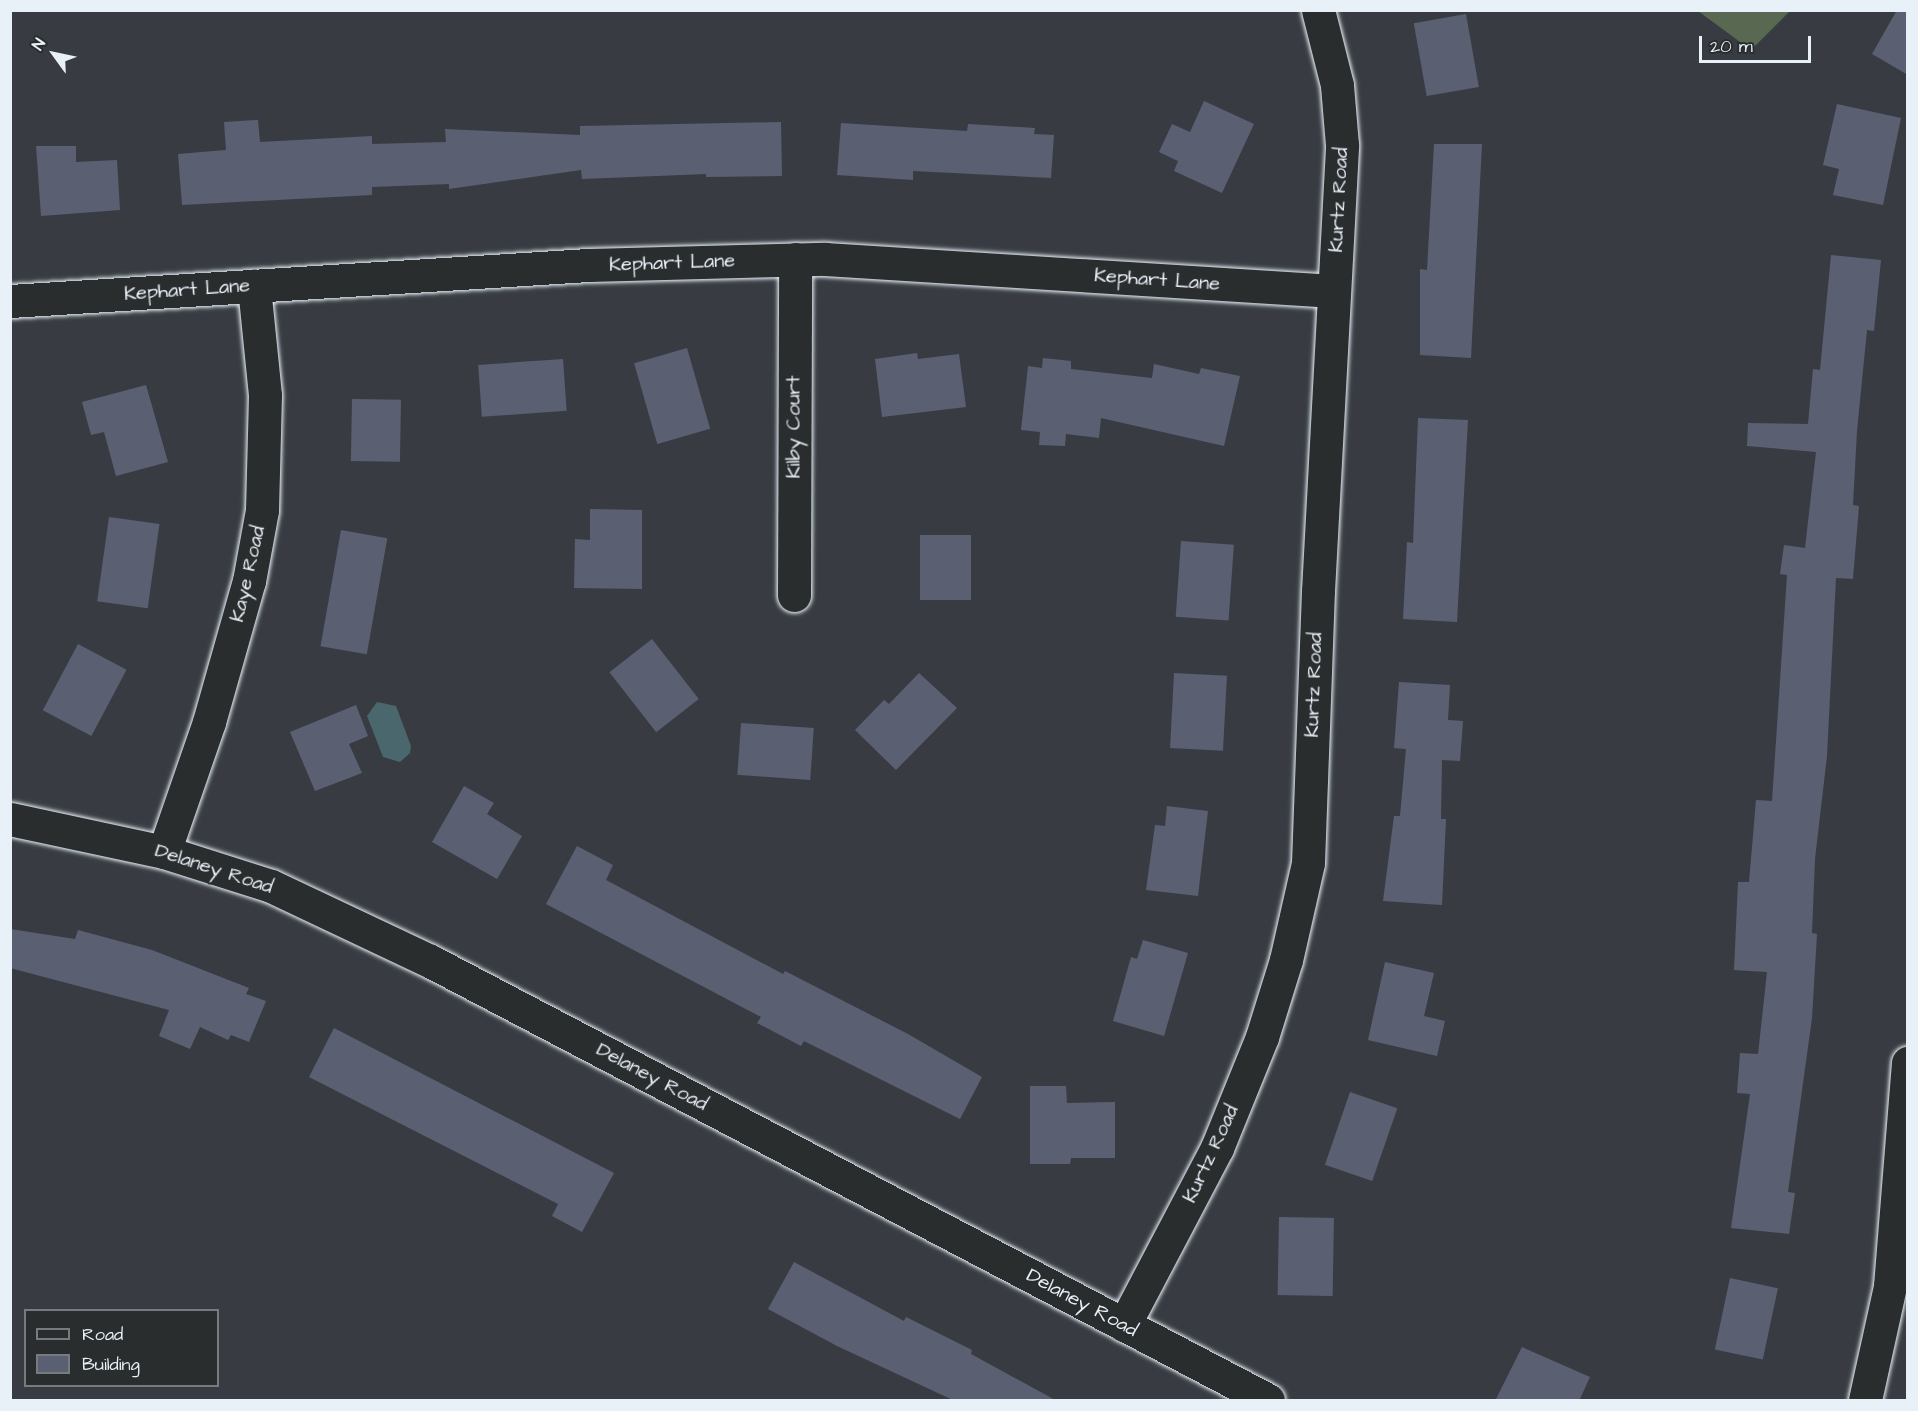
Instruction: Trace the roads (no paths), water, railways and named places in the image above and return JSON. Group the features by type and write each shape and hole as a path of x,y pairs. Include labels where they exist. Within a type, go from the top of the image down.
{"street":[{"name":"Kurtz Road","path":"1124,1325 1217,1148 1262,1037 1286,960 1308,863 1342,145 1337,85 1317,10"},
{"name":"Kephart Lane","path":"10,301 589,265 795,259 1334,291"},
{"name":"Kilby Court","path":"794,595 795,259"},
{"name":"Kaye Road","path":"164,852 209,722 249,581 262,510 265,395 255,286"},
{"name":"Delaney Road","path":"10,819 164,852 271,886 430,961 1268,1401"},
{"path":"1865,1401 1899,1287 1908,1063"}],"water":[{"path":"377,702 396,706 411,746 410,753 400,762 383,757 367,716"}]}
